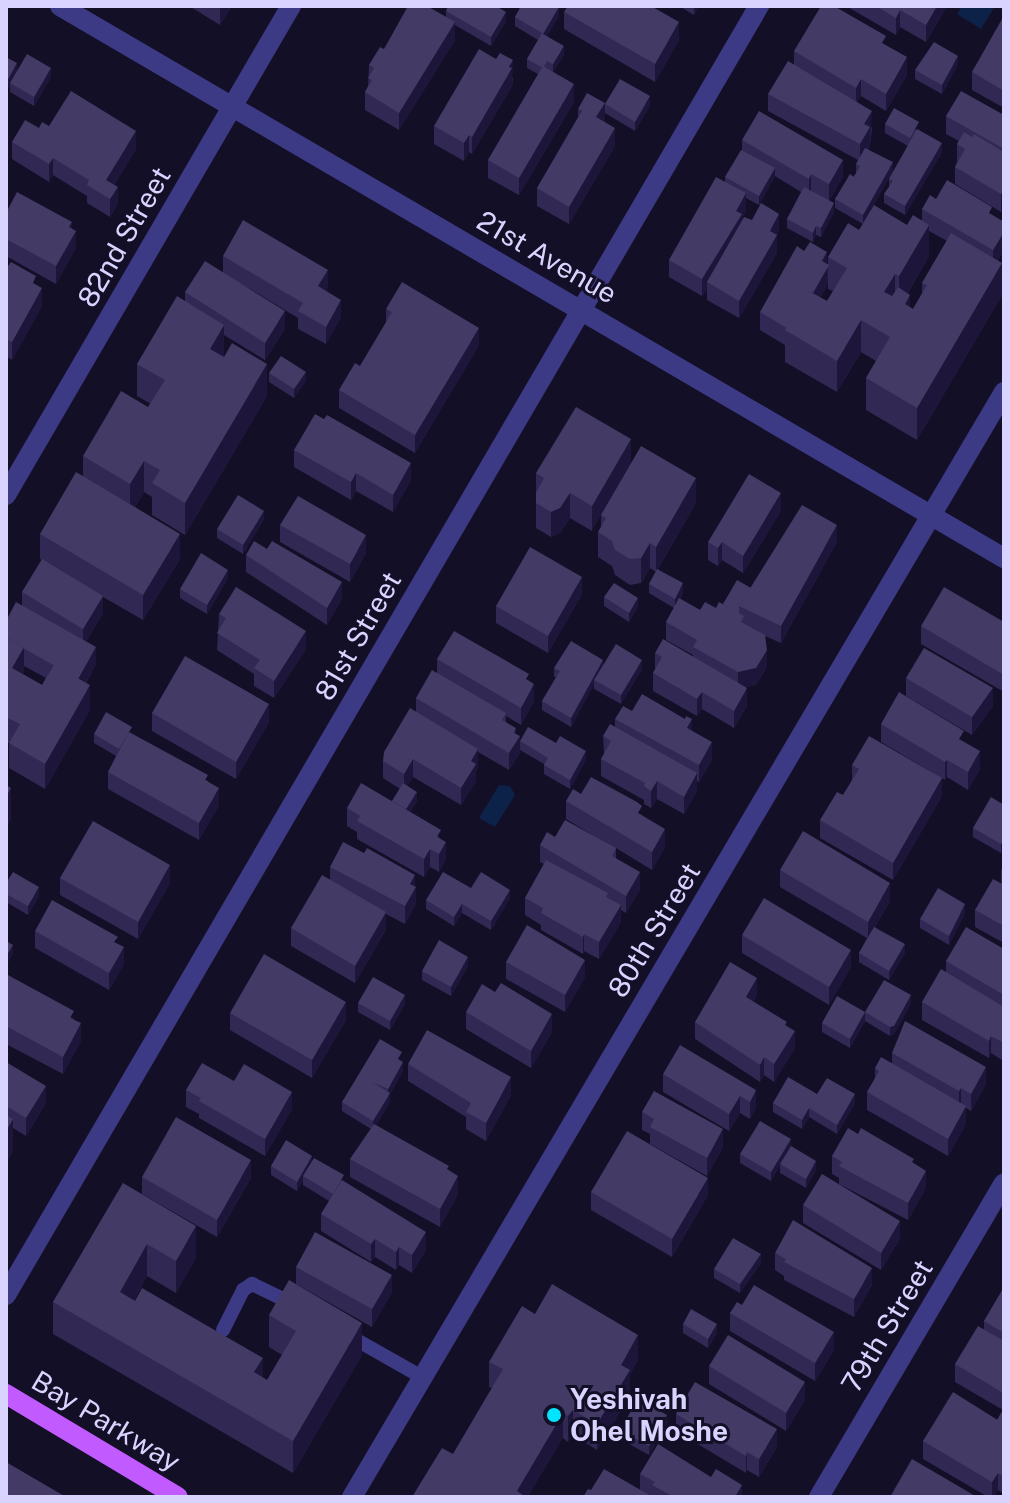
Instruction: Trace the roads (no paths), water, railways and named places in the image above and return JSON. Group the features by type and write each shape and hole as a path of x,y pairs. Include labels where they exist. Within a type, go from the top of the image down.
{"main road":[{"name":"Bay Parkway","path":"6,1394 178,1497"}],"street":[{"name":"21st Avenue","path":"60,6 1004,558"},
{"name":"82nd Street","path":"6,495 291,6"},
{"name":"81st Street","path":"6,1295 759,6"},
{"name":"80th Street","path":"352,1497 1004,392"},
{"name":"79th Street","path":"819,1497 1004,1183"}],"lane":[{"path":"223,1330 243,1290 252,1284 310,1314"},
{"path":"336,1329 422,1377"}],"water":[{"path":"962,6 995,6 981,29 957,14"},
{"path":"499,785 510,786 515,795 495,827 479,818"}],"place":[{"name":"Yeshivah Ohel Moshe","path":"554,1415"}]}
